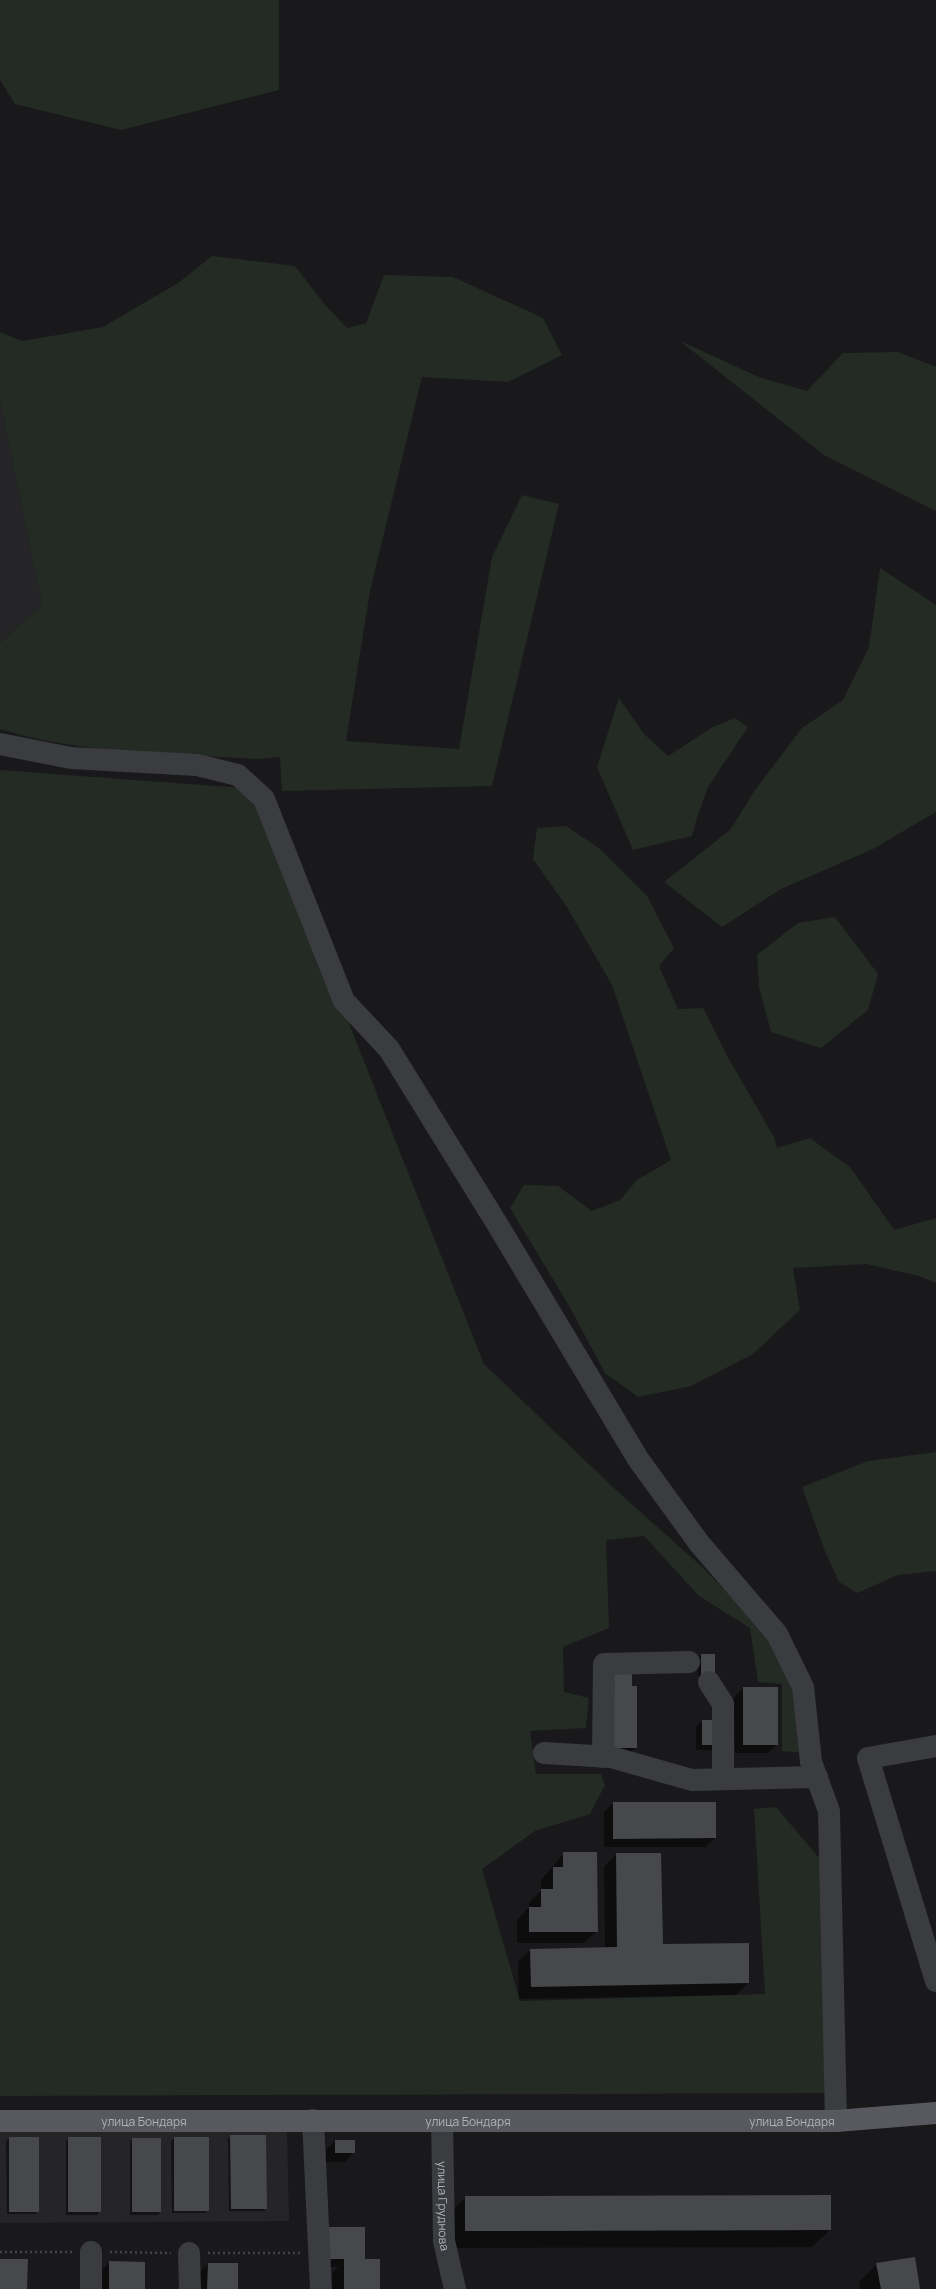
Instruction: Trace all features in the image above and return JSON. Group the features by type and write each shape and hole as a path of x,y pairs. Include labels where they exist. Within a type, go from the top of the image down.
{"main road":[{"name":"улица Бондаря","path":"0,2121 836,2121 936,2113"}],"lane":[{"path":"0,744 71,758 197,765 238,775 264,798 344,1001 389,1049 499,1227 638,1459 699,1543 777,1634 803,1688 811,1762 830,1811 836,2121"},
{"path":"603,1757 604,1664 689,1662"},
{"path":"709,1682 723,1704 723,1779"},
{"path":"936,1746 868,1758 936,1981"},
{"path":"544,1754 611,1757 692,1780 817,1777"},
{"path":"313,2120 322,2289"},
{"name":"улица Груднова","path":"442,2121 444,2241 455,2289"},
{"path":"91,2252 91,2289"},
{"path":"189,2253 190,2289"}],"path":[{"path":"0,2252 320,2254"}],"shaded area":[{"path":"0,0 279,0 279,90 121,130 15,104 0,80"},
{"path":"212,256 295,266 326,306 347,328 366,323 384,275 453,277 543,318 562,355 508,382 422,377 370,591 346,741 459,749 492,557 522,495 559,504 492,786 282,791 280,757 259,759 128,752 62,744 0,729 0,643 42,605 0,401 0,332 22,341 103,327 178,283"},
{"path":"680,341 759,377 807,391 843,353 898,352 936,367 936,511 824,455"},
{"path":"0,401 42,605 0,643"},
{"path":"880,568 936,605 936,812 873,849 781,889 722,927 664,882 730,830 755,790 802,728 843,700 869,647"},
{"path":"619,698 644,734 668,756 713,727 735,718 748,727 708,787 692,836 633,850 597,767"},
{"path":"0,770 256,789 484,1364 616,1490 701,1566 775,1641 800,1687 806,1753 782,1751 782,1684 758,1682 750,1628 699,1596 644,1536 606,1540 609,1628 563,1647 564,1692 589,1698 586,1728 530,1731 536,1774 601,1774 605,1785 590,1814 535,1831 482,1869 520,2001 765,1994 754,1809 776,1807 820,1859 826,2093 0,2096"},
{"path":"566,826 600,849 647,896 674,948 659,966 678,1009 703,1008 726,1054 774,1137 777,1148 810,1138 851,1168 894,1230 936,1218 936,1283 919,1276 866,1264 793,1268 800,1310 753,1354 691,1386 638,1397 605,1373 568,1304 510,1208 524,1185 558,1186 592,1211 620,1200 637,1180 671,1160 612,985 567,907 533,859 537,828"},
{"path":"835,917 878,974 868,1010 821,1048 771,1032 759,987 757,955 798,923"},
{"path":"936,1452 936,1571 898,1575 857,1593 839,1582 824,1549 802,1487 868,1461"},
{"path":"287,2129 289,2221 0,2223 0,2131"}],"building":[{"path":"701,1654 715,1654 715,1675 701,1675"},
{"path":"613,1668 632,1668 632,1686 637,1686 637,1748 614,1748"},
{"path":"743,1687 778,1687 778,1745 743,1745"},
{"path":"702,1720 719,1720 719,1745 702,1745"},
{"path":"613,1802 716,1802 716,1838 613,1839"},
{"path":"563,1852 597,1852 598,1932 529,1932 529,1907 541,1907 541,1889 553,1889 553,1867 563,1867"},
{"path":"616,1853 661,1853 663,1944 749,1943 749,1983 531,1987 530,1949 617,1947"},
{"path":"230,2135 266,2135 267,2209 231,2209"},
{"path":"9,2137 39,2137 39,2212 9,2212"},
{"path":"68,2137 101,2137 101,2212 68,2212"},
{"path":"174,2137 209,2137 209,2211 174,2211"},
{"path":"132,2138 161,2138 161,2212 132,2212"},
{"path":"335,2140 355,2140 355,2153 335,2153"},
{"path":"831,2195 831,2230 465,2231 465,2196"},
{"path":"324,2227 365,2227 365,2259 324,2259"},
{"path":"915,2257 920,2289 881,2289 876,2263"},
{"path":"0,2259 28,2259 27,2289 0,2289"},
{"path":"344,2259 380,2259 380,2289 344,2289"},
{"path":"109,2261 145,2262 145,2289 109,2289"},
{"path":"208,2263 238,2263 238,2289 207,2289"}]}
